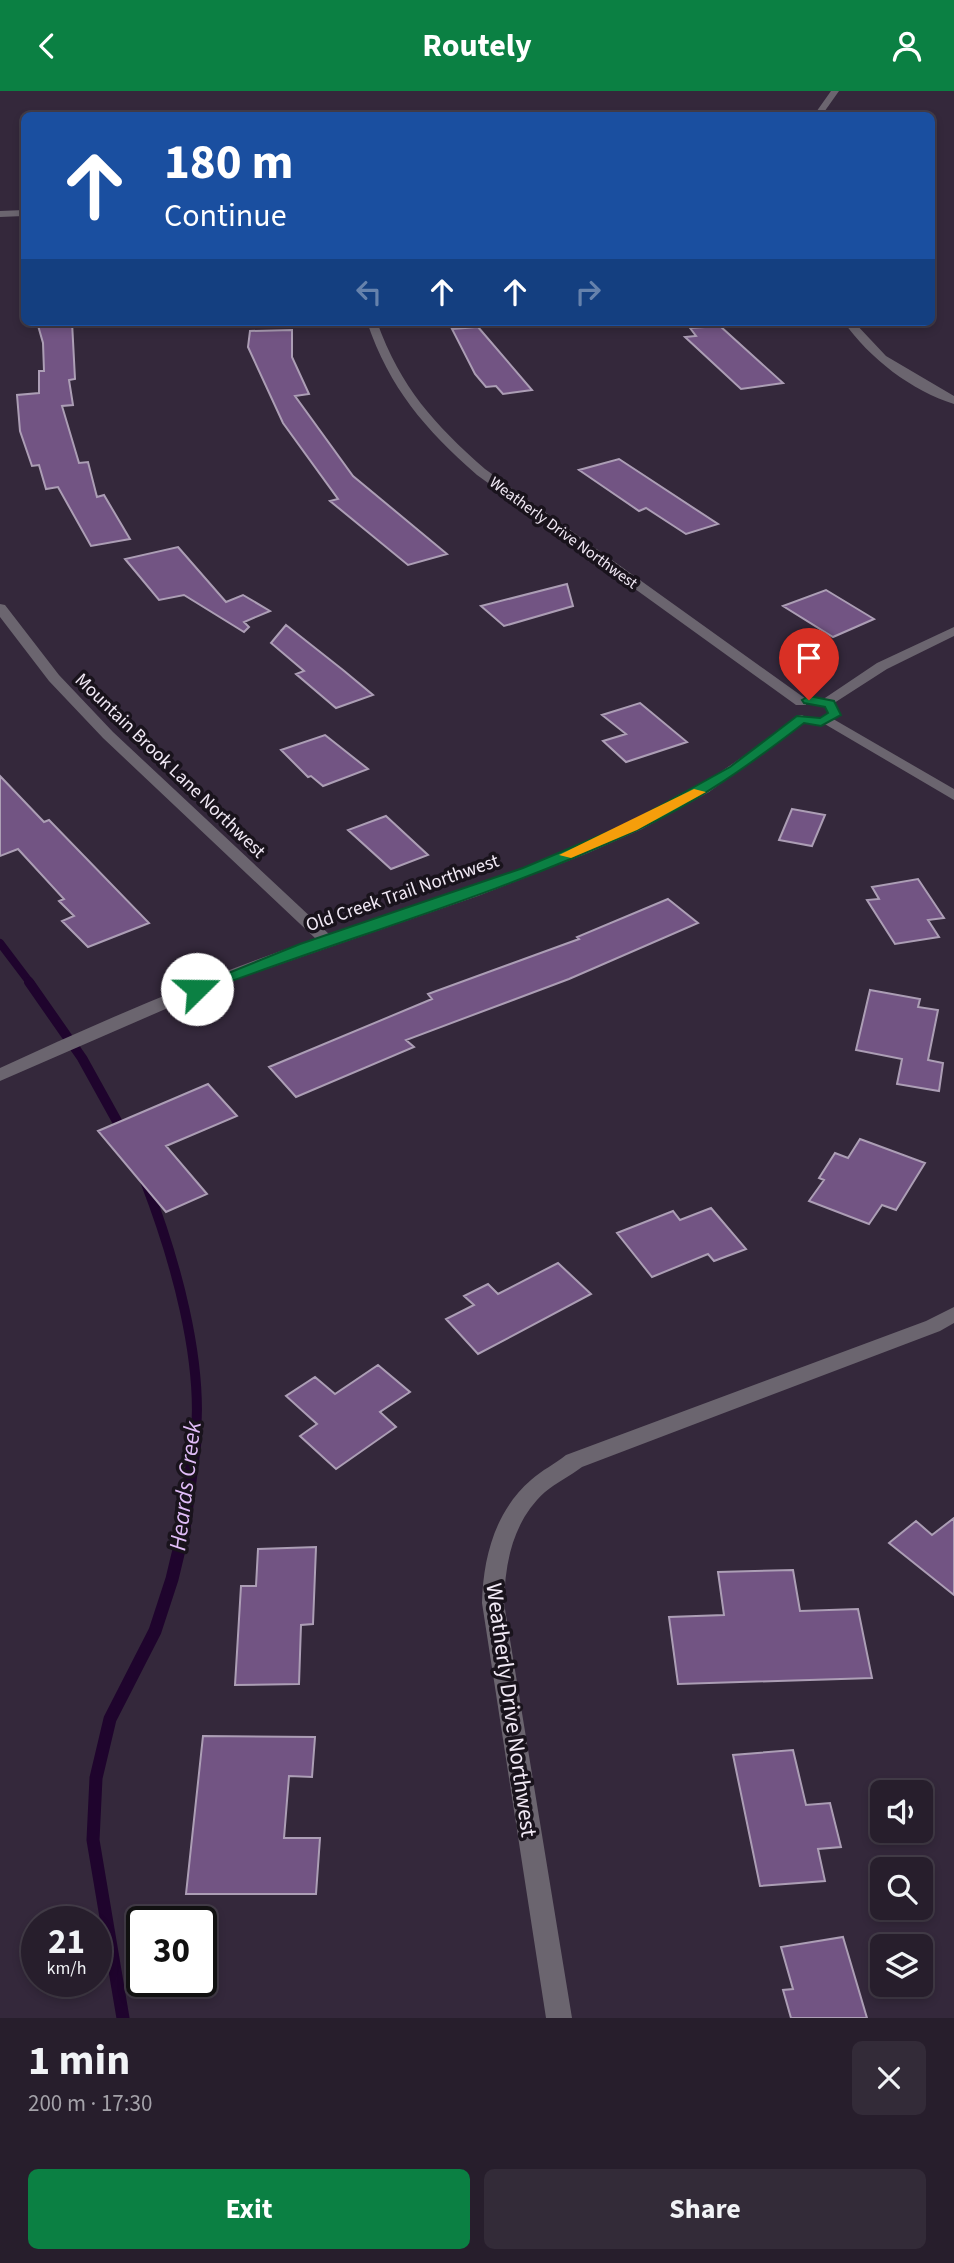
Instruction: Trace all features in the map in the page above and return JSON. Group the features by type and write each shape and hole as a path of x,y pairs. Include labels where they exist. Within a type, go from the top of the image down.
{"street":[{"path":"820,112 835,91"},
{"path":"0,215 21,213"},
{"name":"Weatherly Drive Northwest","path":"373,326 383,359 407,399 438,434 481,472 801,702"},
{"path":"852,326 872,350 893,366 954,401"},
{"name":"Mountain Brook Lane Northwest","path":"0,608 54,678 108,735 326,940"},
{"path":"954,631 882,666 827,702 801,702 794,712 802,719 828,720 954,795"},
{"path":"827,702 835,710 828,720"},
{"name":"Old Creek Trail Northwest","path":"0,1075 244,969 528,871 632,827 735,770 802,719"},
{"name":"Weatherly Drive Northwest","path":"559,2018 493,1602 493,1570 503,1533 531,1493 574,1461 933,1325 954,1314"}],"building":[{"path":"38,326 72,326 75,379 69,380 73,405 62,406 79,463 88,462 97,497 104,495 130,539 91,546 58,487 46,489 39,465 32,466 20,431 17,395 39,393 39,371 44,371 43,343"},
{"path":"720,326 783,383 741,389 685,337 696,336 690,328"},
{"path":"478,327 532,390 503,394 496,386 486,387 475,374 452,329"},
{"path":"292,330 292,357 309,394 295,396 353,476 447,554 408,565 330,501 338,499 283,423 248,347 250,331"},
{"path":"619,459 718,524 686,534 646,508 639,511 579,470"},
{"path":"178,547 226,602 243,595 270,611 244,622 249,627 244,632 184,595 159,600 125,559"},
{"path":"567,584 573,606 504,626 481,606"},
{"path":"826,590 874,619 833,637 783,606"},
{"path":"286,625 373,695 336,708 296,674 304,671 271,643"},
{"path":"640,703 687,742 626,762 603,741 626,734 602,715"},
{"path":"325,735 368,769 323,786 311,776 308,777 281,750"},
{"path":"0,776 44,822 49,820 149,923 88,947 62,921 74,916 59,901 64,899 18,849 0,856"},
{"path":"792,809 825,815 812,846 779,840"},
{"path":"386,816 428,855 391,869 348,830"},
{"path":"918,879 944,918 928,920 939,937 895,944 867,900 879,899 872,887"},
{"path":"668,899 698,923 569,979 406,1040 414,1047 296,1097 269,1067 432,999 428,994 579,939 577,937"},
{"path":"870,990 920,999 918,1007 938,1010 928,1060 943,1063 939,1091 897,1084 902,1059 856,1050"},
{"path":"208,1084 237,1116 166,1146 207,1194 166,1212 98,1131"},
{"path":"860,1139 925,1163 896,1210 882,1205 869,1224 809,1201 824,1180 819,1178 835,1153 848,1158"},
{"path":"711,1208 746,1249 714,1261 708,1254 652,1277 617,1233 673,1211 680,1220"},
{"path":"558,1263 591,1294 478,1354 446,1319 474,1305 464,1296 488,1284 498,1294"},
{"path":"378,1365 410,1392 380,1412 396,1427 336,1469 300,1436 317,1424 286,1396 315,1377 335,1394"},
{"path":"954,1518 954,1595 889,1543 916,1521 932,1535"},
{"path":"316,1547 313,1624 301,1625 299,1684 235,1685 241,1586 256,1586 258,1549"},
{"path":"793,1570 800,1611 858,1609 872,1678 678,1684 669,1617 724,1615 718,1572"},
{"path":"203,1736 315,1737 312,1777 289,1776 284,1838 320,1838 316,1894 186,1894"},
{"path":"793,1750 806,1805 830,1803 841,1847 818,1849 825,1881 760,1886 733,1755"},
{"path":"843,1937 867,2018 791,2018 783,1990 793,1989 781,1947"}],"waterway":[{"name":"Heards Creek","path":"0,943 31,984"},
{"name":"Heards Creek","path":"29,982 82,1058 123,1132"},
{"name":"Heards Creek","path":"145,1181 185,1310 195,1378 195,1443"},
{"name":"Heards Creek","path":"123,2018 93,1840 96,1778 110,1719 155,1631 172,1579 184,1529 195,1441"}],"slow traffic":[{"path":"566,855 632,827 699,792"}],"route":[{"path":"197,989 244,969 528,871 632,827 688,799 735,770 802,719 821,722 835,715 830,704 815,699 809,700"}]}
